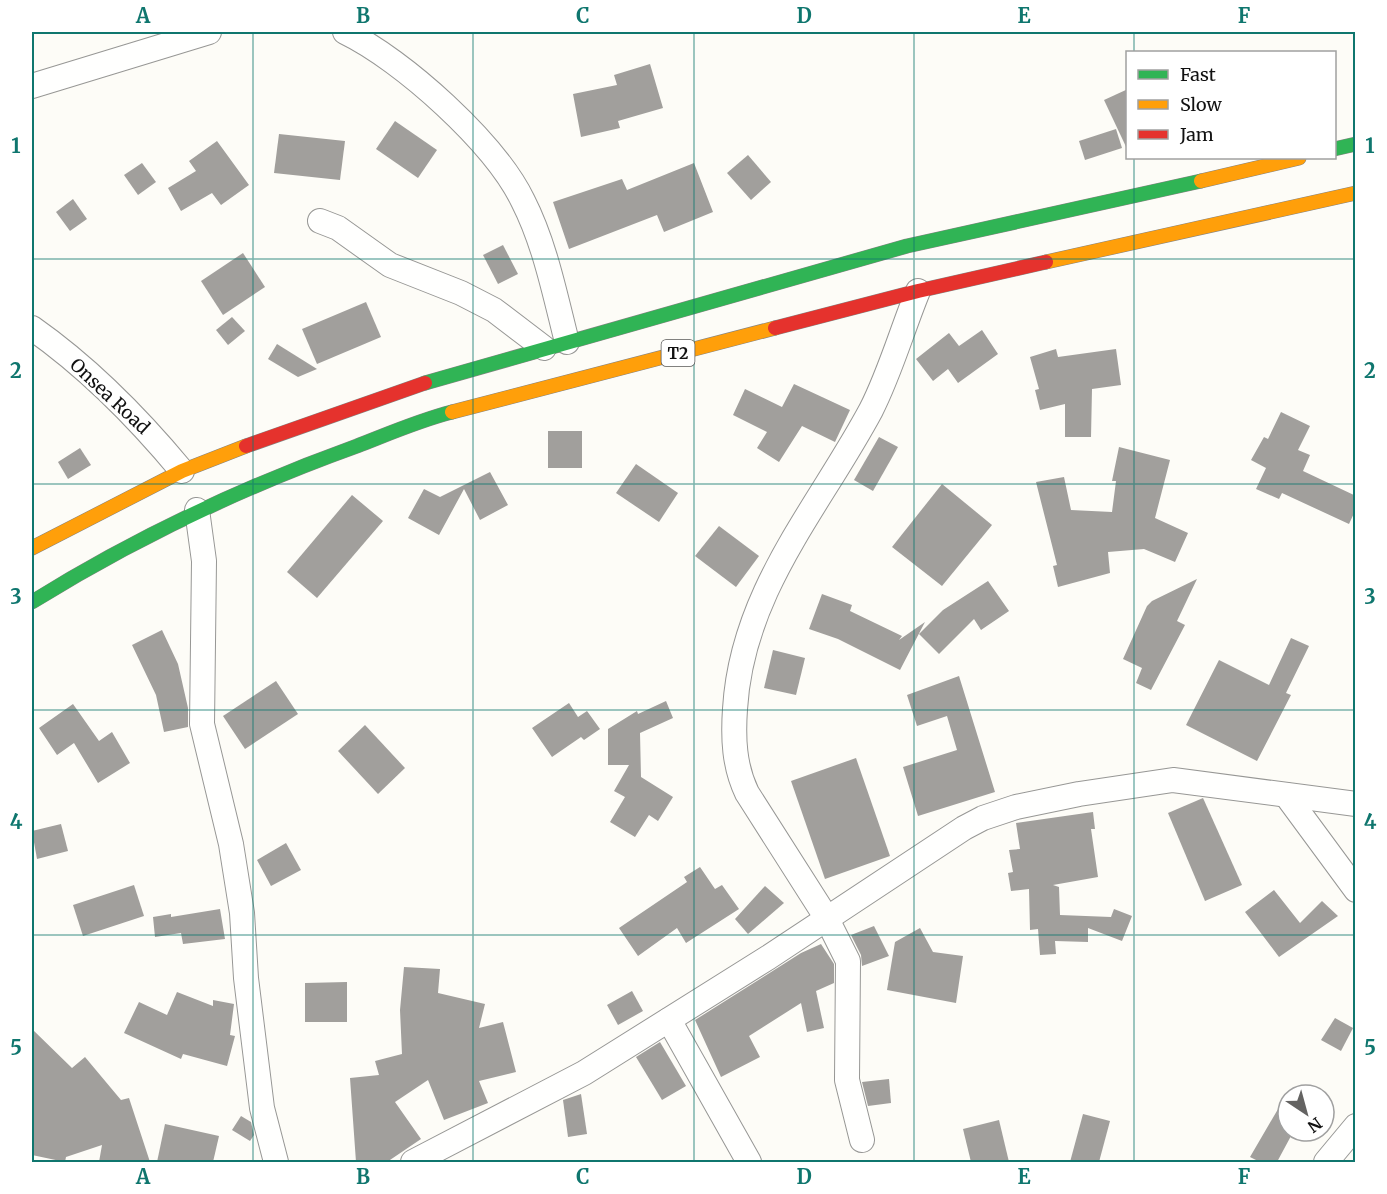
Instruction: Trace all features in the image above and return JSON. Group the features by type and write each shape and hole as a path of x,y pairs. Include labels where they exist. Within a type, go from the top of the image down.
{"highway":[{"path":"1336,149 1356,144"},
{"name":"T2","path":"32,548 182,471 289,429 409,388 907,246 1100,205 1295,159"},
{"name":"T2","path":"32,602 85,568 197,510 446,413 918,291 1356,193"}],"street":[{"path":"32,86 209,32"},
{"path":"345,32 384,57 433,97 481,142 512,180 525,203 536,236 555,345"},
{"path":"320,220 338,228 390,265 461,293 555,345"},
{"path":"862,1140 847,1080 850,970 846,953 740,778 733,736 741,657 756,612 781,556 835,473 872,407 918,291"},
{"name":"Onsea Road","path":"32,328 79,365 139,420 182,471"},
{"path":"197,510 204,561 202,724 231,844 242,913 246,978 262,1108 276,1162"},
{"path":"413,1162 584,1073 964,828 983,818 1016,807 1079,794 1173,780 1356,804"},
{"path":"1286,795 1356,890"},
{"path":"669,1020 749,1162"},
{"path":"1326,1162 1356,1126"}],"building":[{"path":"650,64 663,108 618,121 620,128 581,137 573,94 617,85 614,75"},
{"path":"1126,90 1126,147 1104,100"},
{"path":"395,121 437,150 418,178 376,149"},
{"path":"1116,129 1122,148 1085,160 1079,141"},
{"path":"279,134 345,141 340,180 274,173"},
{"path":"217,141 249,185 221,205 212,193 181,211 168,188 196,171 189,161"},
{"path":"748,155 771,182 751,200 727,173"},
{"path":"142,163 156,182 138,195 124,175"},
{"path":"694,163 713,212 664,232 657,215 569,249 553,202 622,179 627,190"},
{"path":"73,199 87,219 70,231 56,212"},
{"path":"503,245 518,274 498,284 483,255"},
{"path":"243,253 265,287 223,315 201,281"},
{"path":"366,302 381,337 317,364 302,329"},
{"path":"232,317 245,331 228,345 216,330"},
{"path":"982,330 998,354 958,383 948,369 933,381 916,359 949,333 959,346"},
{"path":"277,344 317,369 298,377 268,359"},
{"path":"1056,349 1058,357 1116,349 1121,385 1092,389 1091,437 1065,437 1065,404 1040,410 1035,390 1039,389 1030,357"},
{"path":"794,384 850,410 835,442 802,426 779,462 757,448 767,432 733,415 745,389 782,407"},
{"path":"1281,412 1310,426 1298,450 1310,455 1303,471 1356,496 1356,509 1349,524 1282,493 1279,499 1256,489 1266,468 1251,460 1264,437 1268,439"},
{"path":"548,431 582,431 582,468 548,468"},
{"path":"879,437 898,447 873,491 854,480"},
{"path":"1119,447 1170,460 1155,518 1188,533 1175,562 1144,549 1108,552 1110,573 1058,587 1053,566 1057,565 1036,482 1064,477 1071,510 1112,512 1116,481 1112,481"},
{"path":"80,448 91,465 68,479 58,462"},
{"path":"636,464 678,493 659,522 616,493"},
{"path":"490,472 508,505 480,520 464,489 439,535 408,518 424,489 440,497"},
{"path":"942,484 992,525 942,586 892,547"},
{"path":"352,495 383,521 317,598 287,572"},
{"path":"719,526 759,556 736,587 695,556"},
{"path":"1197,579 1177,621 1185,625 1151,690 1136,683 1142,668 1123,659 1147,606 1152,601"},
{"path":"988,581 1009,611 981,630 974,619 939,654 919,634 943,610"},
{"path":"822,594 852,605 850,611 902,636 899,640 925,622 900,670 838,639 809,629"},
{"path":"162,630 178,664 188,708 188,727 164,732 156,695 132,645"},
{"path":"1291,638 1309,646 1286,693 1291,695 1257,761 1186,725 1219,660 1269,685"},
{"path":"773,650 805,658 796,695 764,688"},
{"path":"959,676 995,792 918,816 903,767 957,750 947,716 917,726 907,695"},
{"path":"276,681 298,714 245,749 223,716"},
{"path":"666,701 673,718 640,733 641,777 673,797 658,821 649,815 635,837 610,822 625,797 614,791 629,765 608,765 608,729 637,711 638,714"},
{"path":"569,703 578,717 587,711 600,729 584,740 581,737 552,757 532,728"},
{"path":"73,704 99,741 112,732 130,763 98,783 74,743 57,755 39,728"},
{"path":"365,725 405,768 378,794 338,751"},
{"path":"856,758 890,856 825,879 791,781"},
{"path":"1203,798 1242,885 1205,901 1168,813"},
{"path":"1093,812 1095,829 1091,829 1098,877 1053,885 1059,887 1060,915 1111,917 1114,909 1132,916 1122,941 1088,928 1088,942 1055,941 1056,954 1040,955 1038,929 1030,930 1029,889 1011,891 1008,873 1013,872 1009,850 1020,849 1016,823"},
{"path":"61,824 68,851 37,859 32,831"},
{"path":"286,843 301,870 271,886 257,860"},
{"path":"700,867 715,889 722,885 739,909 686,943 677,928 638,956 619,928 687,882 684,877"},
{"path":"134,885 144,916 83,936 73,905"},
{"path":"765,886 784,903 748,934 735,919"},
{"path":"1274,890 1300,923 1322,901 1338,916 1279,957 1245,912"},
{"path":"220,909 225,939 183,944 181,933 155,937 153,917 171,914 171,917"},
{"path":"874,926 889,956 862,966 861,955 851,935"},
{"path":"920,928 933,952 963,956 956,1003 887,990 895,942"},
{"path":"821,944 834,964 834,983 816,991 824,1028 807,1032 801,1003 749,1036 760,1057 721,1077 695,1020 801,953"},
{"path":"404,967 440,969 438,993 485,1004 479,1028 503,1022 516,1072 479,1081 488,1103 444,1120 428,1080 395,1102 421,1139 387,1162 356,1162 350,1078 379,1075 375,1061 402,1054 400,1010"},
{"path":"347,982 347,1022 305,1022 305,983"},
{"path":"632,991 643,1011 618,1025 607,1005"},
{"path":"177,992 213,1006 213,1000 234,1004 230,1035 235,1036 227,1066 183,1054 181,1059 124,1033 139,1002 167,1015"},
{"path":"1335,1018 1353,1028 1341,1051 1321,1040"},
{"path":"32,1029 72,1068 85,1057 121,1100 129,1098 150,1162 99,1162 102,1145 66,1157 65,1162 32,1155"},
{"path":"660,1042 686,1086 662,1100 636,1057"},
{"path":"889,1079 891,1103 868,1106 862,1082"},
{"path":"581,1094 587,1134 568,1137 563,1100"},
{"path":"1276,1113 1276,1143 1287,1143 1277,1162 1260,1162 1250,1157"},
{"path":"1083,1114 1110,1121 1099,1162 1070,1162"},
{"path":"241,1116 251,1122 254,1135 250,1141 232,1130"},
{"path":"999,1120 1009,1162 971,1162 963,1129"},
{"path":"165,1124 219,1136 213,1162 157,1162"}],"traffic: fast":[{"path":"1336,149 1356,144"},
{"path":"425,383 907,246 1201,181"},
{"path":"32,602 110,556 190,515 315,462 452,412"}],"traffic: slow":[{"path":"1201,181 1295,159"},
{"path":"1046,262 1356,193"},
{"path":"452,412 775,328"},
{"path":"32,548 182,471 246,446"}],"traffic: jam":[{"path":"775,328 918,291 1046,262"},
{"path":"246,446 425,383"}]}
